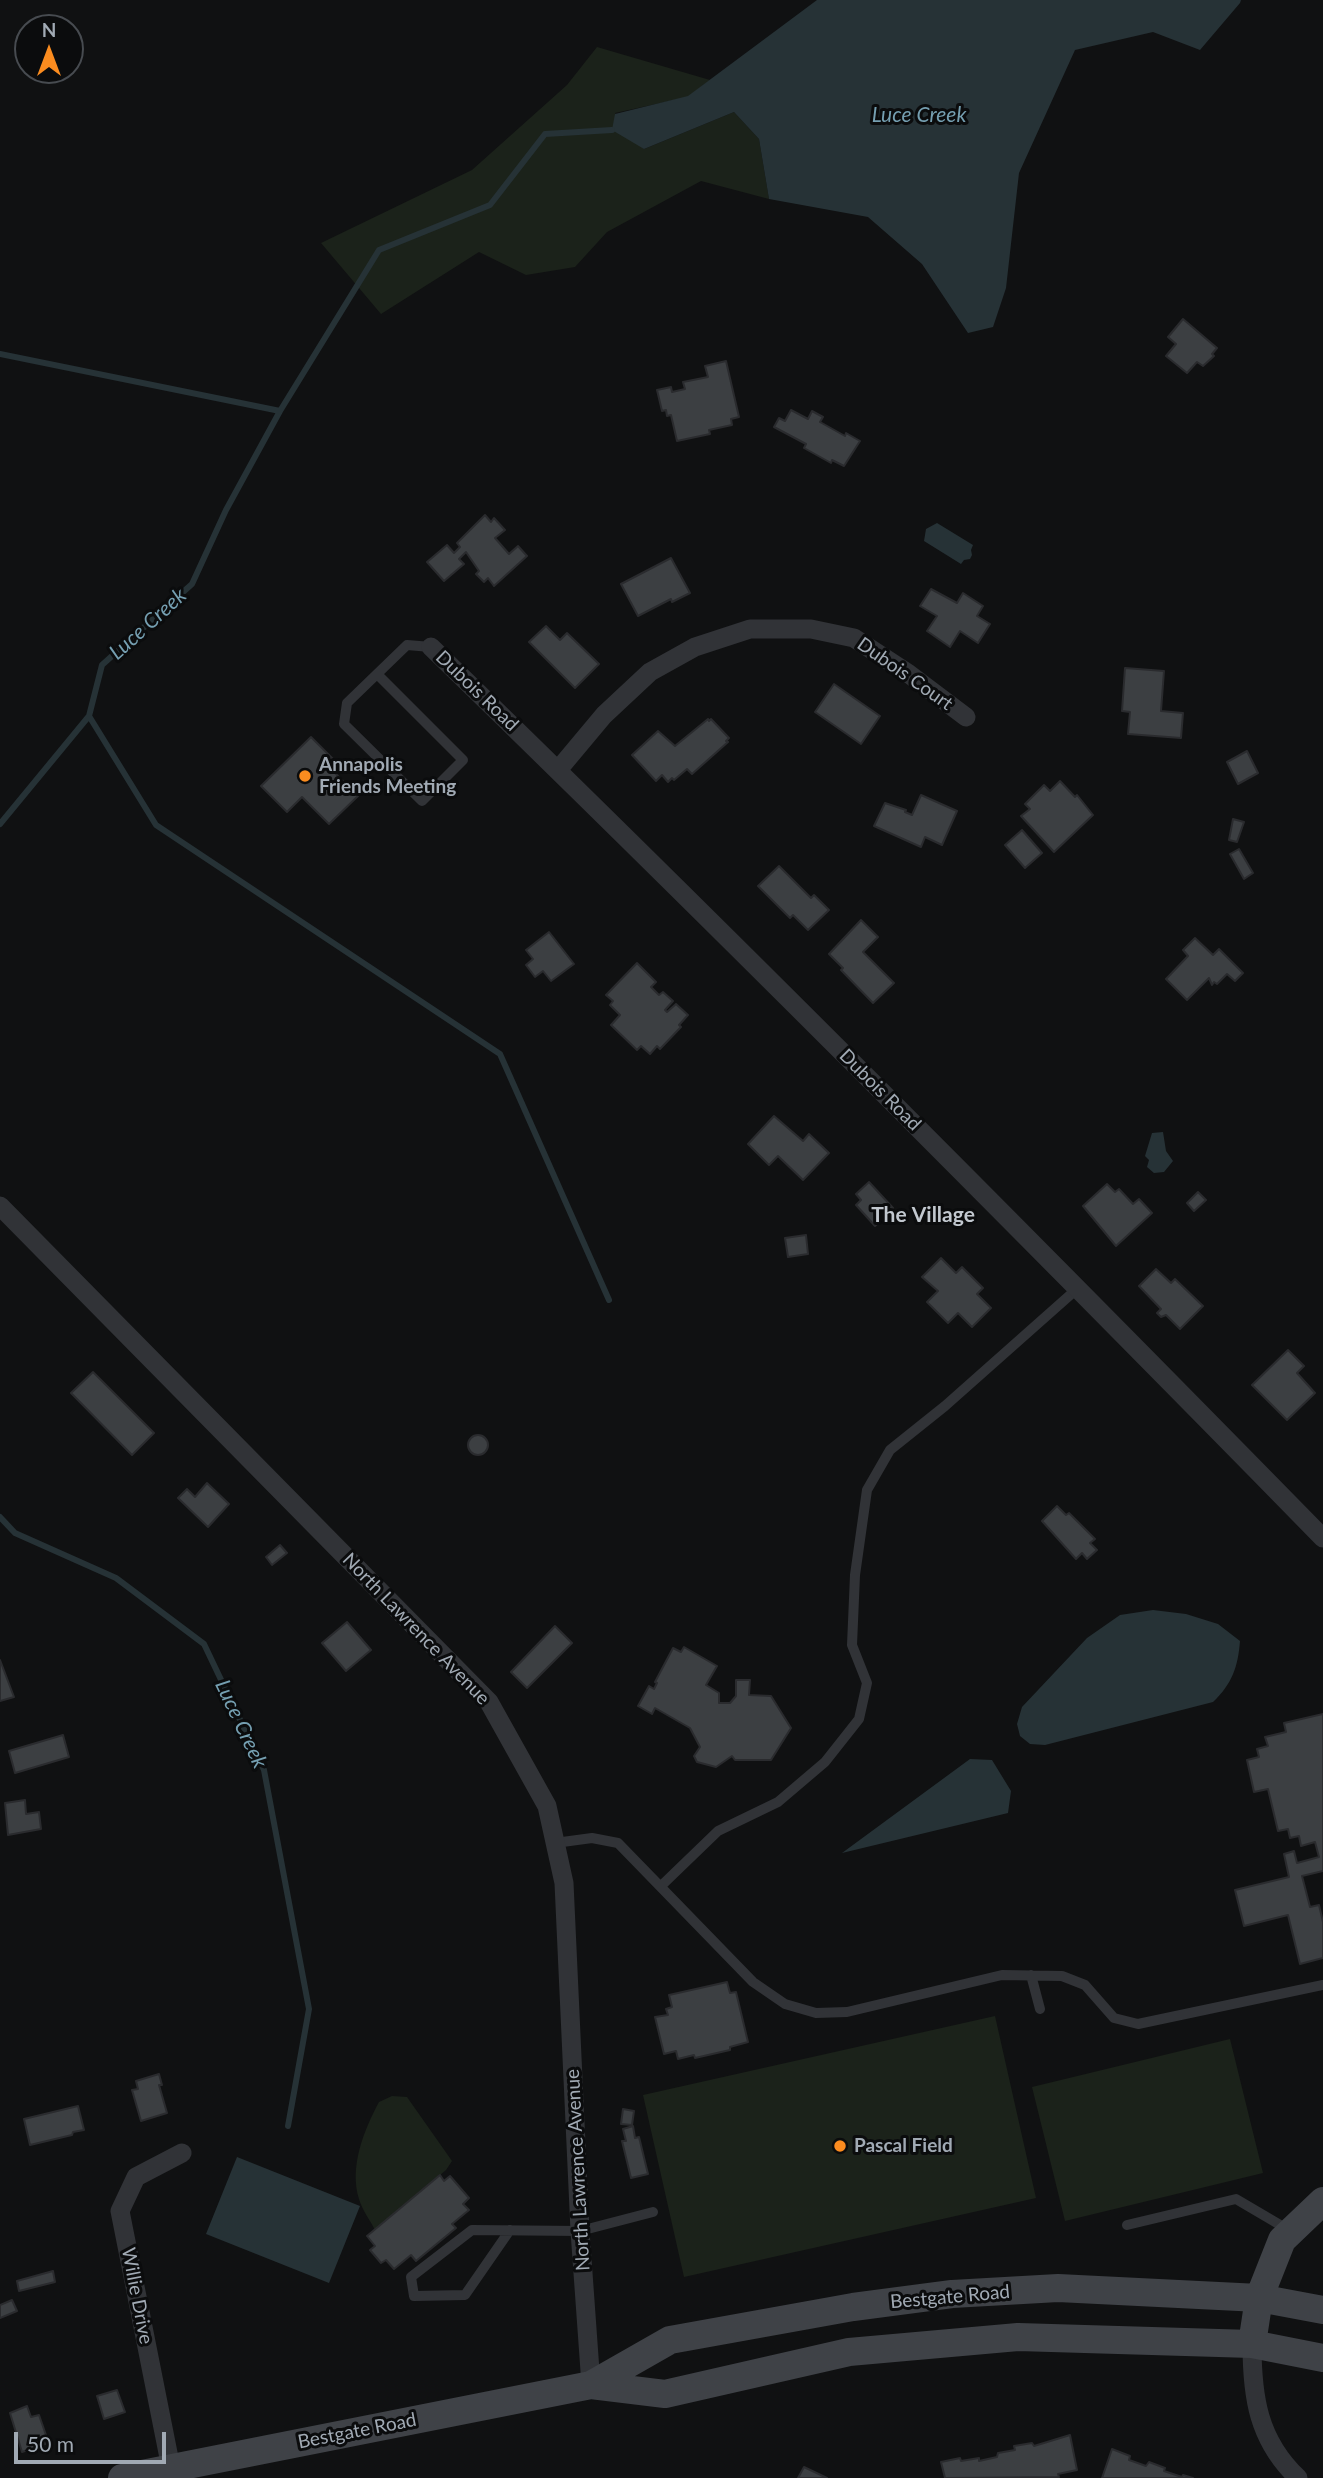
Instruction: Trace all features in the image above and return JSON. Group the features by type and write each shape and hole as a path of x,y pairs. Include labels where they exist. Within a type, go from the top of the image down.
{"main road":[{"path":"1252,2344 1259,2298 1282,2239 1323,2201"},
{"name":"Bestgate Road","path":"122,2478 172,2473 591,2385 670,2340 853,2307 940,2295 1058,2288 1259,2298 1323,2310"},
{"name":"Bestgate Road","path":"591,2385 666,2394 849,2352 1018,2337 1252,2344 1323,2358"}],"street":[{"name":"Dubois Court","path":"558,769 604,715 650,672 695,647 750,629 811,629 854,638 909,674 966,717"},
{"name":"Dubois Road","path":"432,647 558,769 1078,1288 1323,1538"},
{"name":"North Lawrence Avenue","path":"0,1206 489,1702 547,1806 564,1883 580,2231 591,2385"},
{"name":"Willie Drive","path":"172,2473 120,2211 136,2177 182,2153"},
{"path":"1252,2344 1253,2390 1262,2424 1273,2447 1298,2478"}],"lane":[{"path":"377,674 463,760 422,802 344,724 347,703 377,674 407,645 432,647"},
{"path":"661,1886 718,1831 778,1802 816,1770 859,1719 867,1683 852,1645 855,1575 867,1490 890,1450 945,1406 1078,1288"},
{"path":"555,1843 592,1838 618,1843 753,1982 785,2004 817,2013 847,2012 1002,1975 1062,1976 1085,1984 1114,2018 1138,2024 1323,1985"},
{"path":"1031,1975 1040,2009"},
{"path":"1127,2225 1236,2199 1290,2231"},
{"path":"510,2230 465,2295 414,2296 411,2277 472,2230 510,2230 580,2231 653,2212"}],"shaded area":[{"path":"597,47 710,80 688,97 615,113 644,149 734,112 759,139 769,199 701,181 607,232 575,267 526,275 479,252 381,314 321,243 472,170 567,85"},
{"name":"Pascal Field","path":"995,2016 1036,2198 684,2277 643,2095"},
{"path":"1230,2039 1263,2173 1065,2221 1032,2087"},
{"path":"392,2096 407,2097 452,2161 446,2170 375,2230 359,2199 356,2187 357,2162 363,2137 379,2102"}],"water":[{"name":"Luce Creek","path":"817,0 1241,0 1200,50 1153,32 1075,50 1019,173 1006,288 993,327 968,333 922,264 868,217 769,199 759,139 734,112 644,149 612,130 615,114 688,96"},
{"path":"937,523 973,545 970,559 961,564 924,541 926,529"},
{"path":"1163,1132 1166,1151 1173,1161 1164,1172 1154,1173 1147,1167 1149,1160 1145,1156 1152,1133"},
{"path":"1153,1610 1186,1614 1218,1624 1240,1641 1233,1674 1225,1689 1213,1702 1045,1745 1030,1744 1020,1736 1017,1724 1022,1707 1087,1638 1120,1615"},
{"path":"970,1759 992,1760 1011,1791 1008,1813 842,1853"},
{"path":"237,2157 360,2206 329,2283 206,2234"}],"building":[{"path":"1183,319 1217,348 1212,354 1214,356 1203,366 1197,362 1187,373 1166,356 1176,344 1168,337"},
{"path":"726,361 739,417 731,419 732,425 709,430 710,434 677,441 671,415 667,416 666,410 662,411 657,390 671,387 672,392 685,389 683,382 708,377 705,366"},
{"path":"791,410 808,419 812,411 823,417 820,422 860,441 844,466 832,460 831,463 804,448 806,444 774,427 779,418 785,421"},
{"path":"485,515 491,522 494,518 505,530 495,538 509,554 518,546 527,556 494,586 488,578 484,582 476,574 479,571 466,552 459,559 464,564 444,581 427,562 447,545 454,553 460,547 457,543"},
{"path":"671,558 690,593 672,602 671,599 638,616 621,584"},
{"path":"931,589 957,603 963,593 983,606 977,616 990,624 978,643 960,631 950,647 927,631 937,616 920,606"},
{"path":"546,626 560,640 567,633 599,664 575,688 529,642"},
{"path":"1125,668 1164,671 1161,711 1183,713 1181,738 1128,734 1130,712 1122,711"},
{"path":"834,684 880,716 861,744 815,712"},
{"path":"708,719 729,738 726,741 728,742 692,774 687,769 674,780 672,778 668,782 662,775 656,781 632,755 658,731 675,746"},
{"name":"Annapolis Friends Meeting","path":"311,737 335,761 329,767 358,796 329,824 302,797 287,812 261,786"},
{"path":"1247,751 1258,773 1238,784 1227,762"},
{"path":"1060,781 1075,797 1077,795 1093,815 1054,852 1021,816 1030,809 1025,804 1044,785 1050,791"},
{"path":"921,795 957,811 942,845 925,837 921,847 874,826 885,803 906,810 905,812 912,815"},
{"path":"1233,819 1244,822 1237,842 1229,840"},
{"path":"1022,830 1042,853 1025,868 1005,845"},
{"path":"1239,849 1253,873 1244,879 1230,854"},
{"path":"779,866 811,898 814,895 829,910 808,930 793,915 790,918 758,886"},
{"path":"861,920 878,937 863,952 894,983 873,1003 829,954"},
{"path":"549,932 574,964 551,981 543,971 535,977 526,965 533,959 526,950"},
{"path":"1195,938 1213,955 1219,949 1243,973 1235,981 1227,974 1217,984 1214,982 1212,985 1209,978 1187,1000 1166,979 1188,956 1183,950"},
{"path":"637,963 656,982 651,987 659,995 663,992 673,1001 665,1010 667,1012 676,1004 688,1015 679,1025 681,1027 660,1049 657,1046 650,1054 641,1046 637,1050 611,1025 620,1015 610,1005 613,1001 606,995"},
{"path":"774,1116 803,1141 809,1134 829,1153 803,1180 778,1156 769,1165 748,1144"},
{"path":"869,1182 893,1208 875,1226 856,1205 861,1200 856,1194"},
{"path":"1107,1184 1115,1192 1119,1189 1133,1204 1139,1199 1152,1213 1116,1246 1083,1206"},
{"path":"1198,1192 1206,1200 1194,1211 1187,1203"},
{"path":"806,1235 808,1254 788,1257 785,1238"},
{"path":"941,1258 956,1273 962,1267 983,1288 977,1294 991,1308 972,1327 958,1313 948,1323 927,1302 938,1291 922,1277"},
{"path":"1156,1269 1171,1283 1175,1279 1203,1306 1180,1329 1166,1315 1161,1317 1157,1313 1161,1309 1139,1286"},
{"path":"1288,1350 1304,1366 1297,1373 1315,1393 1287,1420 1252,1385"},
{"path":"93,1372 154,1433 132,1455 71,1393"},
{"path":"478,1435 485,1438 488,1445 485,1452 478,1455 471,1452 468,1445 471,1438"},
{"path":"207,1483 229,1504 208,1527 178,1498 187,1489 195,1497"},
{"path":"1057,1506 1066,1515 1069,1513 1095,1539 1090,1543 1097,1550 1087,1559 1082,1553 1076,1559 1042,1521"},
{"path":"280,1545 287,1553 272,1565 266,1557"},
{"path":"347,1622 371,1650 346,1671 322,1643"},
{"path":"555,1626 572,1643 527,1688 511,1672"},
{"path":"684,1647 717,1666 706,1685 719,1693 719,1703 730,1703 736,1696 736,1680 750,1680 749,1695 771,1696 791,1728 771,1760 735,1760 732,1756 716,1767 697,1762 694,1756 700,1747 690,1728 655,1708 652,1714 638,1706 649,1686 654,1689 673,1648 681,1652"},
{"path":"0,1660 14,1697 0,1701"},
{"path":"1323,1714 1323,1871 1302,1876 1310,1907 1319,1905 1323,1922 1323,1958 1300,1964 1288,1915 1244,1926 1235,1890 1289,1877 1284,1854 1294,1851 1297,1863 1319,1857 1315,1842 1301,1846 1299,1836 1290,1838 1288,1829 1278,1831 1268,1789 1254,1792 1247,1760 1259,1757 1257,1749 1268,1746 1265,1737 1286,1732 1284,1723"},
{"path":"63,1735 69,1757 15,1773 9,1751"},
{"path":"25,1800 26,1814 39,1812 41,1829 8,1835 5,1803"},
{"path":"727,1982 730,1993 736,1992 748,2042 730,2047 730,2050 695,2058 694,2055 678,2059 676,2051 664,2054 655,2017 668,2015 666,2009 672,2007 669,1995"},
{"path":"159,2074 162,2085 159,2085 167,2113 141,2121 132,2090 138,2089 136,2081"},
{"path":"78,2106 84,2130 30,2145 24,2119"},
{"path":"623,2109 634,2111 632,2125 621,2124"},
{"path":"633,2126 635,2138 639,2137 648,2174 631,2178 622,2141 626,2141 623,2129"},
{"path":"440,2175 444,2181 450,2176 469,2198 463,2204 469,2210 452,2224 456,2228 416,2261 411,2255 394,2269 386,2260 381,2263 370,2250 375,2246 367,2236"},
{"path":"53,2271 55,2282 19,2291 17,2281"},
{"path":"12,2300 17,2311 0,2318 0,2305"},
{"path":"117,2390 125,2412 104,2419 97,2396"},
{"path":"27,2406 31,2417 39,2415 47,2438 43,2439 45,2444 22,2452 10,2413"},
{"path":"1070,2435 1077,2470 1058,2474 1059,2477 945,2478 941,2462 960,2458 961,2461 979,2458 979,2461 1015,2450 1014,2446 1032,2443 1034,2446"},
{"path":"1112,2449 1130,2456 1129,2460 1146,2466 1149,2462 1165,2468 1164,2471 1193,2478 1102,2478"},
{"path":"804,2467 827,2478 798,2478"}],"waterway":[{"name":"Luce Creek","path":"0,824 89,716 102,665 192,584 226,510 280,411 379,250 490,205 545,134 612,130"},
{"name":"Luce Creek","path":"0,354 280,411"},
{"path":"89,716 156,825 500,1054 609,1300"},
{"name":"Luce Creek","path":"0,1517 15,1533 116,1578 204,1644 264,1770 309,2009 288,2126"}],"place":[{"name":"Annapolis Friends Meeting","path":"305,776"},
{"name":"Pascal Field","path":"840,2146"}],"district":[{"name":"The Village","path":"923,1215"}]}
